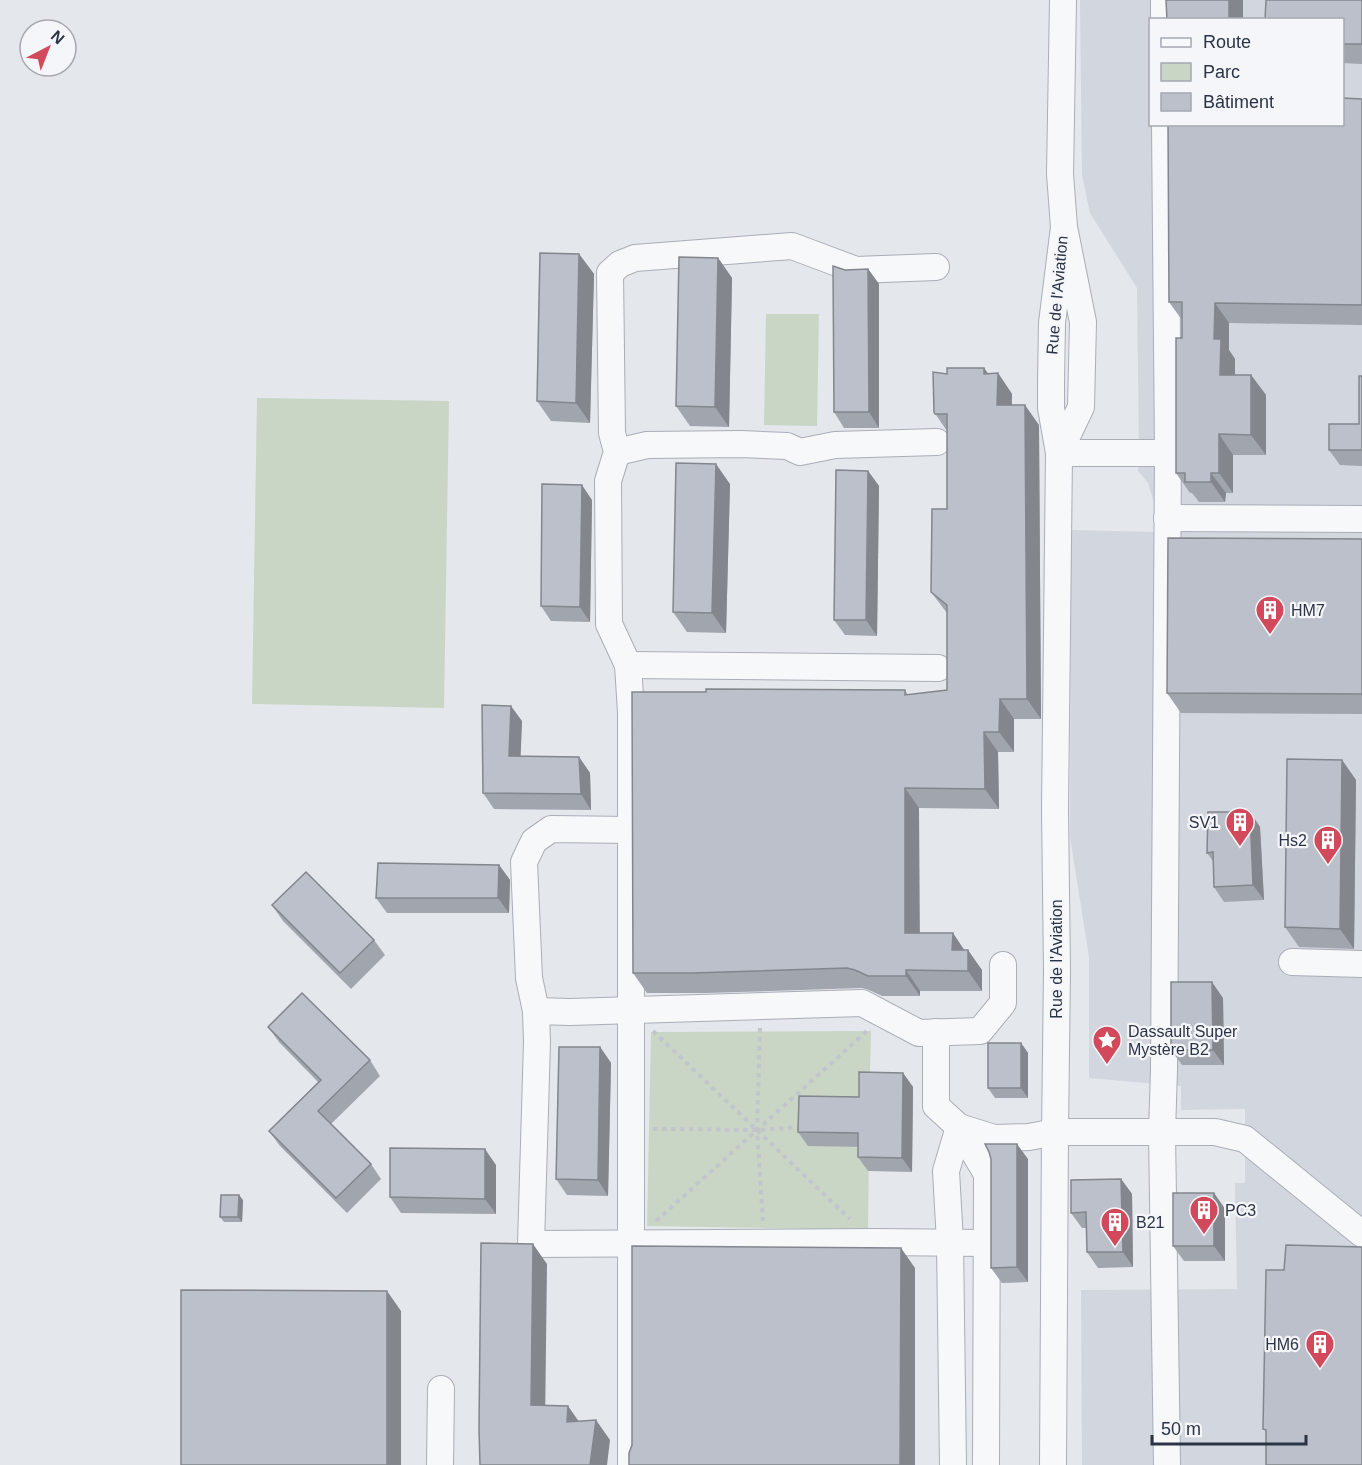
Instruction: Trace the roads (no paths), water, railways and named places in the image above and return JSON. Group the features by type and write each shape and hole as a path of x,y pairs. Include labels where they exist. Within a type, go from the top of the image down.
{"street":[{"name":"Rue de l'Aviation","path":"1053,1465 1057,970 1055,809 1059,453 1051,408 1051,373 1052,323 1064,226 1060,174 1063,0"},
{"path":"1164,0 1164,18"},
{"path":"1165,126 1168,453 1162,1132 1167,1465"},
{"path":"631,1465 631,712 628,665 609,624 608,481 617,452 612,433 610,273 620,264 635,258 792,246 856,270 936,267"},
{"path":"617,452 647,445 787,446 800,452 835,445 937,442"},
{"path":"1059,453 1168,453"},
{"path":"1167,518 1362,519"},
{"path":"628,665 938,668"},
{"path":"631,830 551,829 534,841 524,862 529,978 536,1011 537,1042 531,1244 987,1243"},
{"path":"1292,962 1362,964"},
{"path":"536,1011 570,1012 862,1003 919,1033 980,1031 1003,1003 1003,965"},
{"path":"936,1032 936,1106 959,1127 987,1174 987,1465"},
{"path":"959,1127 994,1138 1029,1137 1055,1132 1215,1132 1245,1139 1362,1234"},
{"path":"953,1465 950,1242 946,1171 959,1127"},
{"path":"440,1465 441,1389"}],"place":[{"name":"HM7","path":"1270,636"},
{"name":"SV1","path":"1240,848"},
{"name":"Hs2","path":"1328,866"},
{"name":"Dassault Super Mystère B2","path":"1107,1066"},
{"name":"PC3","path":"1204,1236"},
{"name":"B21","path":"1115,1248"},
{"name":"HM6","path":"1320,1370"}]}
